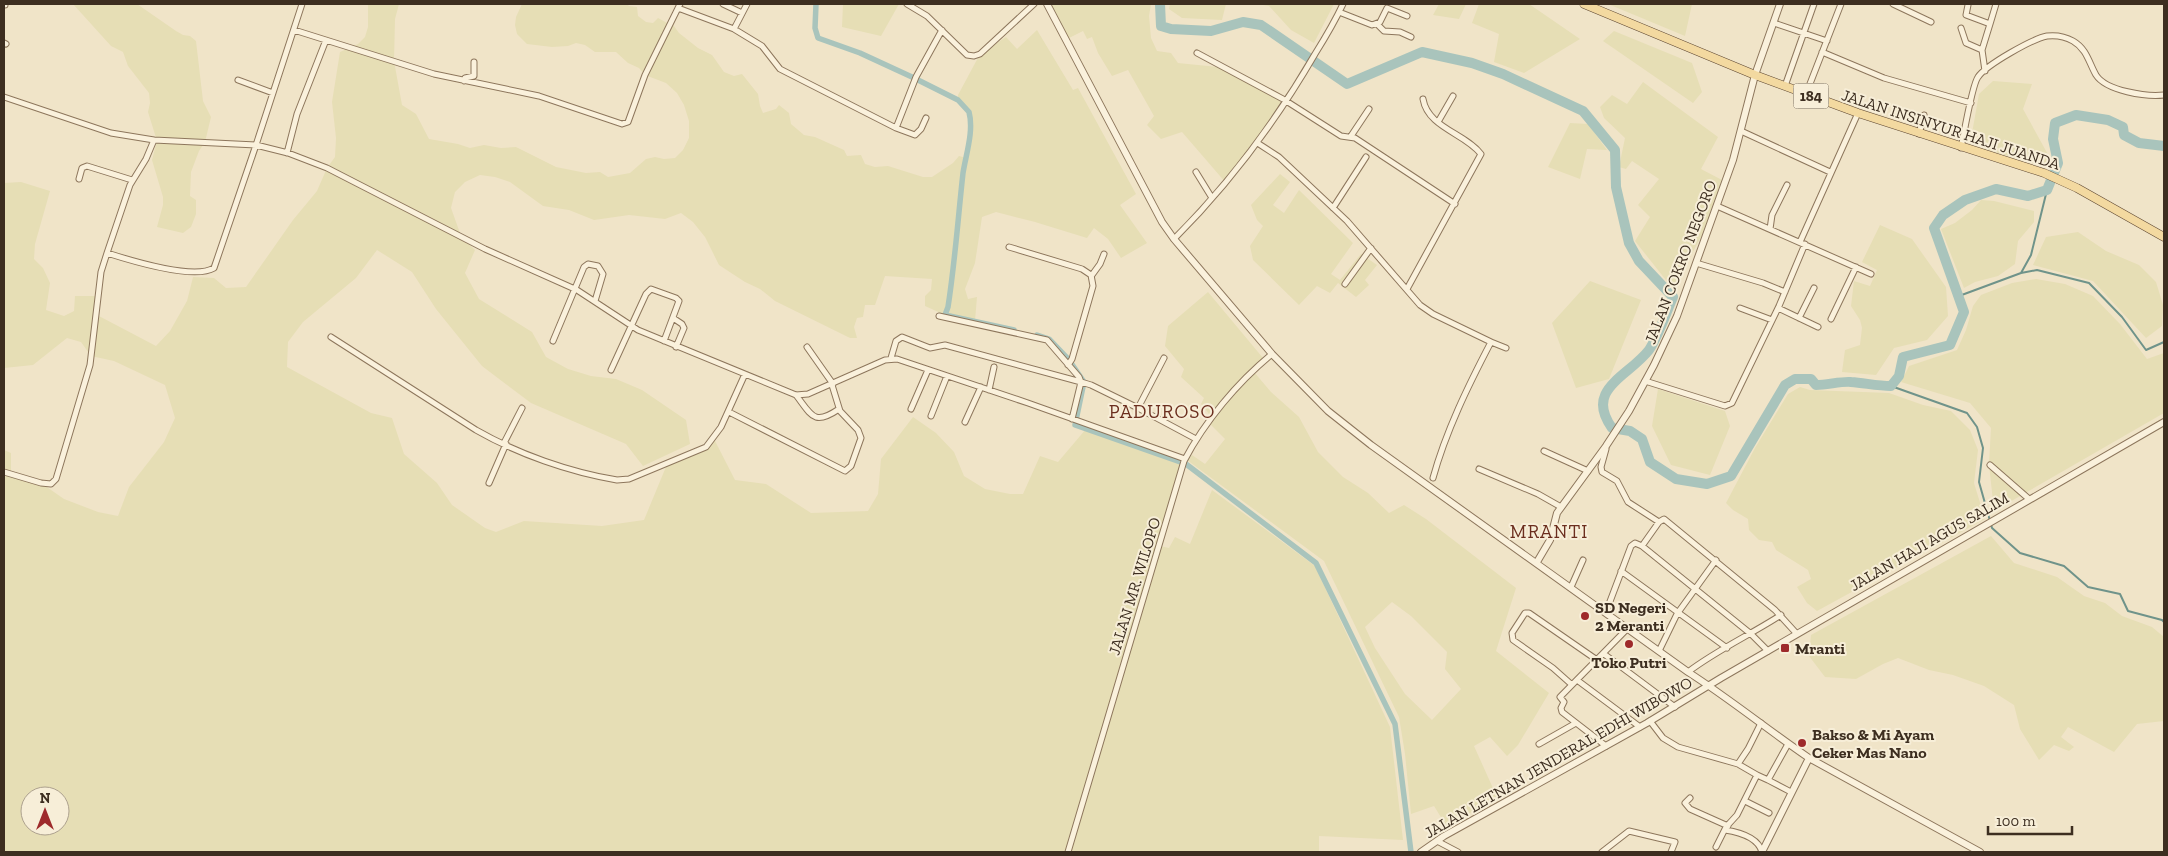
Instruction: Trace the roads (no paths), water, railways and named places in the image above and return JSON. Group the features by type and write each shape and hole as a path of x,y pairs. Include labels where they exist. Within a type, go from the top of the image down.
{"main road":[{"name":"JALAN INSINYUR HAJI JUANDA","path":"1584,4 1755,75 1858,114 2044,173 2164,237"}],"street":[{"path":"107,253 152,266 205,272 214,268 302,4"},
{"path":"723,4 742,13"},
{"path":"734,30 747,4"},
{"path":"907,4 927,16 968,55 974,56 980,54 1034,4"},
{"path":"1048,4 1149,199 1174,239 1272,354 1308,392 1355,432 1788,744 1809,758 1980,852"},
{"path":"1174,239 1258,144 1308,66 1343,4"},
{"name":"JALAN COKRO NEGORO","path":"1536,562 1548,546 1554,520 1561,507 1606,446 1628,411 1645,382 1677,316 1717,206 1741,131 1755,75 1780,4"},
{"path":"1785,86 1814,4"},
{"path":"1806,94 1841,4"},
{"path":"1893,4 1931,22"},
{"path":"1985,71 1982,50 1996,4"},
{"path":"1968,5 1966,16 1990,24"},
{"path":"294,30 434,74 530,94 570,105 620,124 626,123 645,76 679,6 734,30 762,46 780,69 896,128 915,135 921,129 926,118"},
{"path":"1377,24 1387,8 1407,16"},
{"path":"1339,12 1369,24 1377,24 1384,31 1400,32 1411,37"},
{"path":"1774,23 1827,41"},
{"path":"1961,28 1966,43 1982,50"},
{"path":"896,128 916,78 942,30"},
{"path":"1961,148 1976,80 2004,57 2045,36 2060,36 2072,41 2085,51 2096,76 2104,82 2136,95 2164,95"},
{"path":"287,153 297,114 326,40"},
{"path":"1822,52 1884,78 1971,103"},
{"path":"1198,53 1286,101 1341,136 1351,136 1455,204"},
{"path":"464,81 466,78 474,76 474,62"},
{"path":"238,80 273,92"},
{"path":"1438,122 1453,96"},
{"path":"4,97 111,133 154,140 256,145 287,153 327,168 485,249 575,289 632,327 676,347 796,395 805,396 891,358 1074,419 1184,462"},
{"path":"1407,289 1481,154 1438,122 1426,109 1423,99"},
{"path":"1351,136 1369,109"},
{"path":"1645,382 1714,403 1730,405 1778,308 1830,172 1858,114"},
{"path":"1919,134 1924,115"},
{"path":"1741,131 1830,172"},
{"path":"4,472 41,483 51,484 56,479 90,365 101,272 132,180 146,159 154,140"},
{"path":"1258,144 1279,157 1333,208 1426,310 1506,348"},
{"path":"1333,208 1366,158"},
{"path":"79,179 82,168 87,166 132,180"},
{"path":"1196,172 1212,198"},
{"path":"1770,229 1772,215 1787,185"},
{"path":"1717,206 1871,274"},
{"path":"1009,247 1082,269 1092,275"},
{"path":"1345,284 1371,248"},
{"path":"1070,362 1093,286 1092,275 1104,254"},
{"path":"1696,263 1763,283 1785,292"},
{"path":"553,341 585,265 589,264 598,266 603,274 595,301"},
{"path":"1831,319 1856,267"},
{"path":"1799,318 1814,288"},
{"path":"610,370 650,289 678,299 679,303 664,341"},
{"path":"1740,308 1772,320"},
{"path":"1778,308 1818,328"},
{"path":"939,316 1047,340 1070,362 1084,383"},
{"path":"673,318 682,324 684,328 676,347"},
{"path":"332,337 476,430 550,462 623,480 706,447 714,439 730,412 745,374"},
{"path":"891,358 896,341 902,337 930,348 944,345 1084,383 1138,408 1196,440"},
{"path":"1432,478 1440,452 1491,342"},
{"path":"730,412 845,471 849,468 861,438 858,430 842,415 833,384 807,347"},
{"name":"JALAN MR. WILOPO","path":"1068,852 1184,462 1196,440 1225,402 1272,354"},
{"path":"1138,408 1164,358"},
{"path":"989,390 994,368"},
{"path":"911,408 928,370"},
{"path":"931,416 947,376"},
{"path":"1074,419 1084,383"},
{"path":"964,422 980,387"},
{"path":"796,395 816,417 826,418 839,409"},
{"path":"490,483 505,444 522,408"},
{"name":"JALAN HAJI AGUS SALIM","path":"1709,686 2164,422"},
{"path":"1606,446 1601,467 1602,472 1615,479 1628,502 1658,522"},
{"path":"1544,451 1588,471"},
{"path":"1990,465 2029,499"},
{"path":"1479,469 1538,494 1561,507"},
{"path":"1642,546 1658,522 1663,519 1716,560 1780,615 1797,634"},
{"path":"1606,612 1631,546 1635,543 1642,546 1696,589 1751,634 1768,651"},
{"path":"1571,587 1583,560"},
{"path":"1659,651 1677,614 1716,560"},
{"path":"1621,571 1677,614 1726,648"},
{"path":"1571,684 1553,668 1513,640 1512,633 1525,613 1528,612 1598,660"},
{"path":"1688,672 1704,660 1751,634 1780,615"},
{"path":"1606,746 1560,710 1564,703 1561,695 1628,628"},
{"path":"1604,654 1675,707"},
{"path":"1577,680 1640,727"},
{"name":"JALAN LETNAN JENDERAL EDHI WIBOWO","path":"1421,852 1437,841 1709,686"},
{"path":"1650,721 1663,738 1678,747 1738,764 1791,792"},
{"path":"1539,744 1576,723"},
{"path":"1738,764 1748,750 1761,723"},
{"path":"1768,780 1788,744"},
{"path":"1762,852 1809,758"},
{"path":"1716,847 1726,828 1736,817 1745,801 1757,774"},
{"path":"1690,798 1686,801 1687,807 1726,828 1744,834 1759,845 1762,852"},
{"path":"1745,801 1769,812"},
{"path":"1602,852 1629,831 1676,842 1671,852"},
{"path":"1437,841 1458,852"}],"waterway":[{"path":"816,4 815,28 818,38 860,53 912,77 958,100 969,112 971,127 963,173 955,257 948,307 945,315 1014,330"},
{"path":"1160,4 1161,26 1171,29 1211,31 1243,22 1261,25 1347,84 1422,52 1472,63 1503,74 1583,111 1615,150 1616,187 1629,243 1639,261 1673,297 1659,332 1649,350 1612,384 1606,393 1603,403 1605,415 1612,428 1630,431 1642,439 1650,462 1676,479 1707,484 1731,476 1785,385 1795,379 1811,379 1816,385 1847,382 1891,386 1899,376 1903,357 1950,345 1964,312 1934,228 1943,215 1965,200 1996,189 2028,196 2047,190 2058,163 2053,139 2055,123 2076,115 2108,120 2123,127 2124,135 2139,143 2164,146"},
{"path":"2021,273 2031,255 2047,190"},
{"path":"1959,296 2021,273 2037,270 2089,283 2122,317 2146,350 2164,342"},
{"path":"1037,335 1049,339 1069,360 1084,382 1075,425 1186,464 1316,563 1395,724 1411,852"},
{"path":"1891,386 1967,413 1977,427 1983,448 1979,482 1992,528 2020,553 2064,566 2088,587 2120,594 2128,611 2164,622"}],"place":[{"name":"SD Negeri 2 Meranti","path":"1585,616"},
{"name":"Toko Putri","path":"1629,644"},
{"name":"Mranti","path":"1785,648"},
{"name":"Bakso & Mi Ayam Ceker Mas Nano","path":"1802,743"}],"district":[{"name":"PADUROSO","path":"1162,411"},
{"name":"MRANTI","path":"1549,531"}]}
